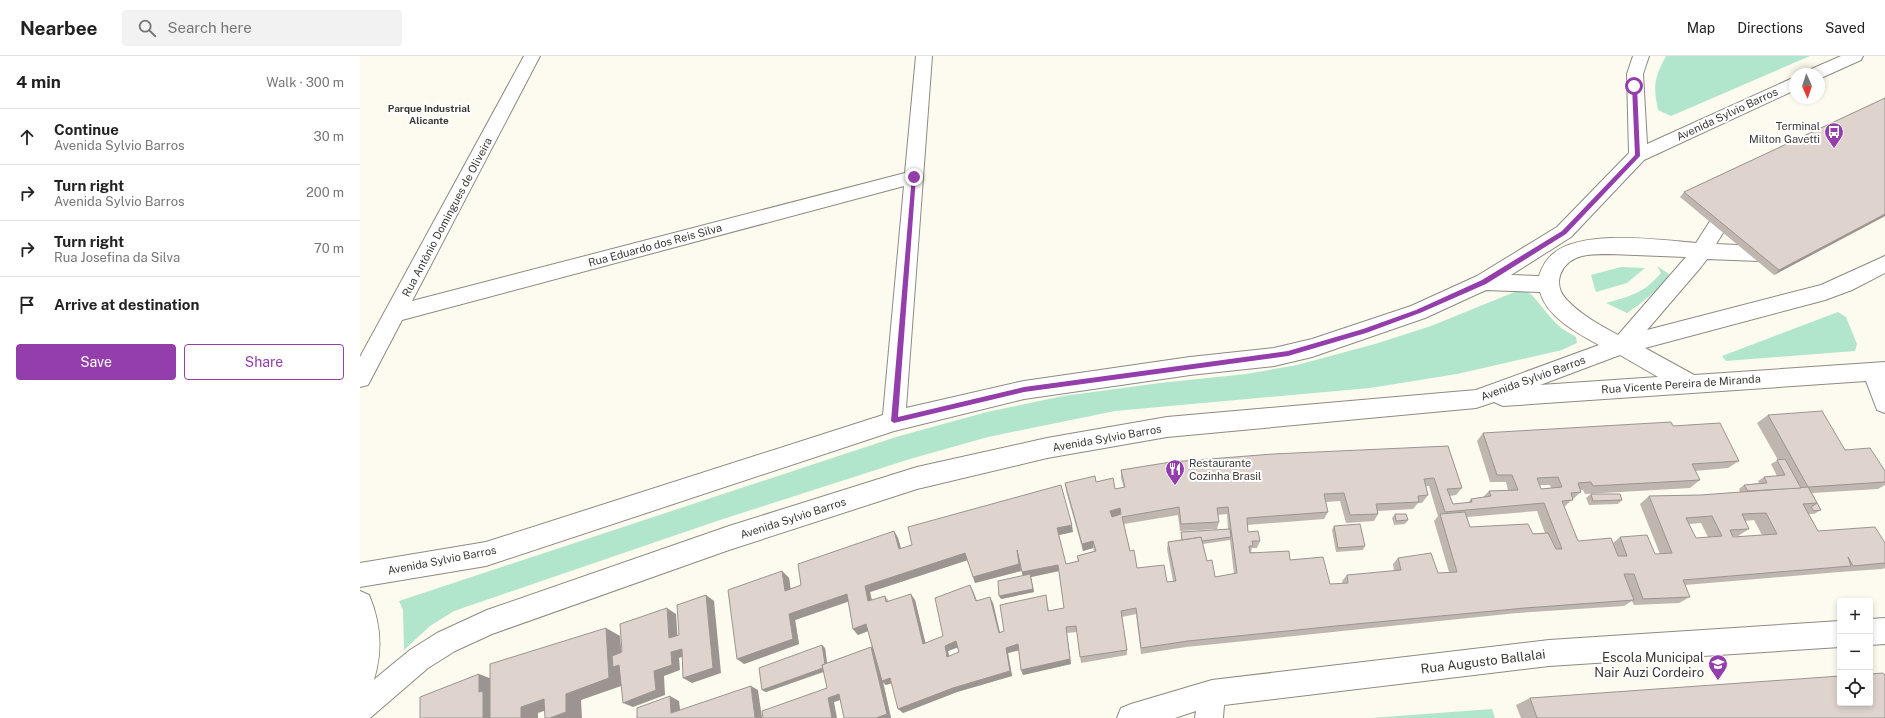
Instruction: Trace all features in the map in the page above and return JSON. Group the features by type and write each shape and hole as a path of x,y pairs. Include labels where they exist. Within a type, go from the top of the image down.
{"main road":[{"name":"Rua Antônio Domingues de Oliveira","path":"360,378 532,56"},
{"path":"894,421 924,56"},
{"path":"1638,155 1635,74 1637,64 1641,56"},
{"path":"1825,70 1855,56"},
{"name":"Avenida Sylvio Barros","path":"360,575 486,554 894,421 1024,390 1190,366 1274,357 1356,334 1418,312 1484,282 1564,232 1638,155 1789,86"},
{"name":"Rua Eduardo dos Reis Silva","path":"396,313 914,177"},
{"path":"1621,346 1694,262 1699,252 1726,215 1753,201"},
{"path":"1689,383 1578,323 1558,304 1551,295 1547,284 1548,275 1560,258 1580,248 1595,247 1645,248 1699,252 1772,252 1794,243"},
{"name":"Avenida Sylvio Barros","path":"360,709 419,659 446,642 487,623 729,538 916,478 1047,448 1167,427 1476,399 1621,346 1825,292 1846,284 1885,264"},
{"path":"1484,282 1547,284"},
{"path":"1880,372 1885,403"},
{"name":"Rua Vicente Pereira de Miranda","path":"1476,399 1689,383 1880,372"},
{"path":"360,604 364,613 368,639 366,665 360,684"},
{"path":"1873,632 1885,631"},
{"name":"Rua Augusto Ballalai","path":"1132,718 1549,653 1837,634"}],"green space":[{"path":"1666,56 1810,56 1671,116 1658,110 1655,94 1657,77"},
{"path":"1657,266 1669,274 1656,290 1632,310 1627,313 1606,303 1630,296 1649,285 1661,273"},
{"path":"1621,267 1645,268 1627,283 1596,292 1591,275"},
{"path":"1517,291 1525,291 1532,295 1561,328 1576,337 1577,343 1562,350 1457,374 1370,388 1115,411 988,437 910,459 717,521 454,611 430,626 404,650 403,610 399,601 896,437 987,412 1063,396 1160,383 1246,374 1297,365 1375,344 1431,326"},
{"path":"1838,312 1846,317 1857,344 1855,351 1726,361 1722,356"},
{"path":"1492,709 1495,718 1371,718"}],"building":[{"name":"Terminal Milton Gavetti","path":"1885,98 1885,214 1779,270 1684,192"},
{"path":"1822,411 1845,450 1870,448 1885,471 1885,482 1808,487 1768,415"},
{"path":"1671,422 1673,426 1720,423 1739,461 1692,464 1700,480 1593,486 1591,482 1578,483 1581,492 1571,493 1573,500 1562,501 1578,541 1611,538 1618,556 1627,556 1620,537 1647,535 1655,554 1672,553 1649,496 1701,495 1808,487 1817,503 1803,504 1818,531 1875,527 1885,543 1885,563 1853,566 1848,557 1851,566 1683,580 1690,597 1643,599 1634,574 1624,574 1634,600 1525,608 1356,624 1188,641 1141,648 1136,608 1121,611 1127,650 1080,657 1076,626 1066,627 1070,659 1021,670 1018,644 1006,648 1010,671 953,688 898,709 890,678 882,681 866,624 853,629 847,594 789,614 793,639 737,659 728,590 782,571 785,591 801,585 798,564 894,531 899,549 912,545 908,527 1061,485 1072,525 1057,528 1066,564 1079,561 1077,556 1096,551 1093,541 1082,544 1065,483 1095,476 1096,482 1113,478 1115,489 1125,487 1121,470 1171,462 1273,454 1448,446 1462,488 1447,489 1453,504 1472,502 1471,499 1491,496 1489,491 1518,490 1512,475 1497,475 1483,433","holes":["1558,477 1562,487 1541,489 1537,478","1434,478 1445,512 1544,503 1562,549 1556,549 1548,533 1533,534 1528,524 1470,527 1465,512 1440,514 1457,572 1438,573 1431,553 1398,558 1401,570 1347,575 1348,583 1330,584 1323,557 1290,560 1289,551 1250,553 1249,546 1253,546 1252,541 1260,541 1258,531 1248,532 1247,518 1328,512 1324,494 1344,493 1350,515 1378,514 1376,504 1419,502 1418,496 1428,495 1424,479","1179,507 1181,524 1219,522 1217,508 1228,507 1237,573 1215,577 1212,560 1207,561 1201,537 1168,542 1176,581 1167,582 1164,565 1137,568 1134,550 1130,551 1122,517","1120,508 1121,514 1112,517 1110,511","1766,513 1777,534 1733,537 1730,530 1749,529 1742,514","1712,516 1722,536 1696,538 1686,518","1017,550 1022,572 1058,565 1064,608 1048,611 1046,595 1000,605 1004,631 999,633 990,597 976,601 970,585 935,598 943,636 923,644 911,594 886,602 885,596 868,601 865,586 965,553 973,577 1019,564","956,641 959,652 947,657 945,646"]},
{"path":"1785,459 1801,488 1748,491 1744,485 1767,483 1764,477 1785,475 1777,460"},
{"path":"1591,494 1620,494 1622,500 1593,501"},
{"path":"1817,503 1821,510 1814,511 1811,507"},
{"path":"1395,514 1406,514 1408,520 1396,521"},
{"path":"1360,524 1365,546 1338,548 1334,526"},
{"path":"1230,529 1231,537 1202,541 1201,537 1182,540 1181,532"},
{"path":"1030,574 1033,589 999,596 998,581"},
{"path":"706,595 713,668 683,678 682,649 671,652 672,665 654,671 656,690 623,703 619,665 613,667 612,656 622,652 620,624 667,608 669,638 679,635 677,605"},
{"path":"606,628 609,678 566,694 566,712 550,718 545,718 544,699 521,707 521,718 490,718 490,664"},
{"path":"822,645 825,664 822,665 823,668 762,690 759,668"},
{"path":"871,647 887,714 876,718 844,718 839,694 828,698 832,718 763,718 762,711 827,688 822,665"},
{"path":"1883,673 1885,675 1885,718 1537,718 1530,698 1837,676 1837,706 1873,706 1873,674"},
{"path":"479,674 479,692 483,691 483,718 420,718 420,697"},
{"path":"751,686 755,718 637,718 637,708 670,696 671,713"}],"place":[{"name":"Terminal Milton Gavetti","path":"1834,149"},
{"name":"Restaurante Cozinha Brasil","path":"1175,486"},
{"name":"Escola Municipal Nair Auzi Cordeiro","path":"1718,681"}],"district":[{"name":"Parque Industrial Alicante","path":"429,114"}],"route":[{"path":"914,177 894,421 939,409 1024,390 1190,366 1274,357 1312,348 1418,312 1484,282 1564,232 1638,155 1638,130 1634,86"}]}
